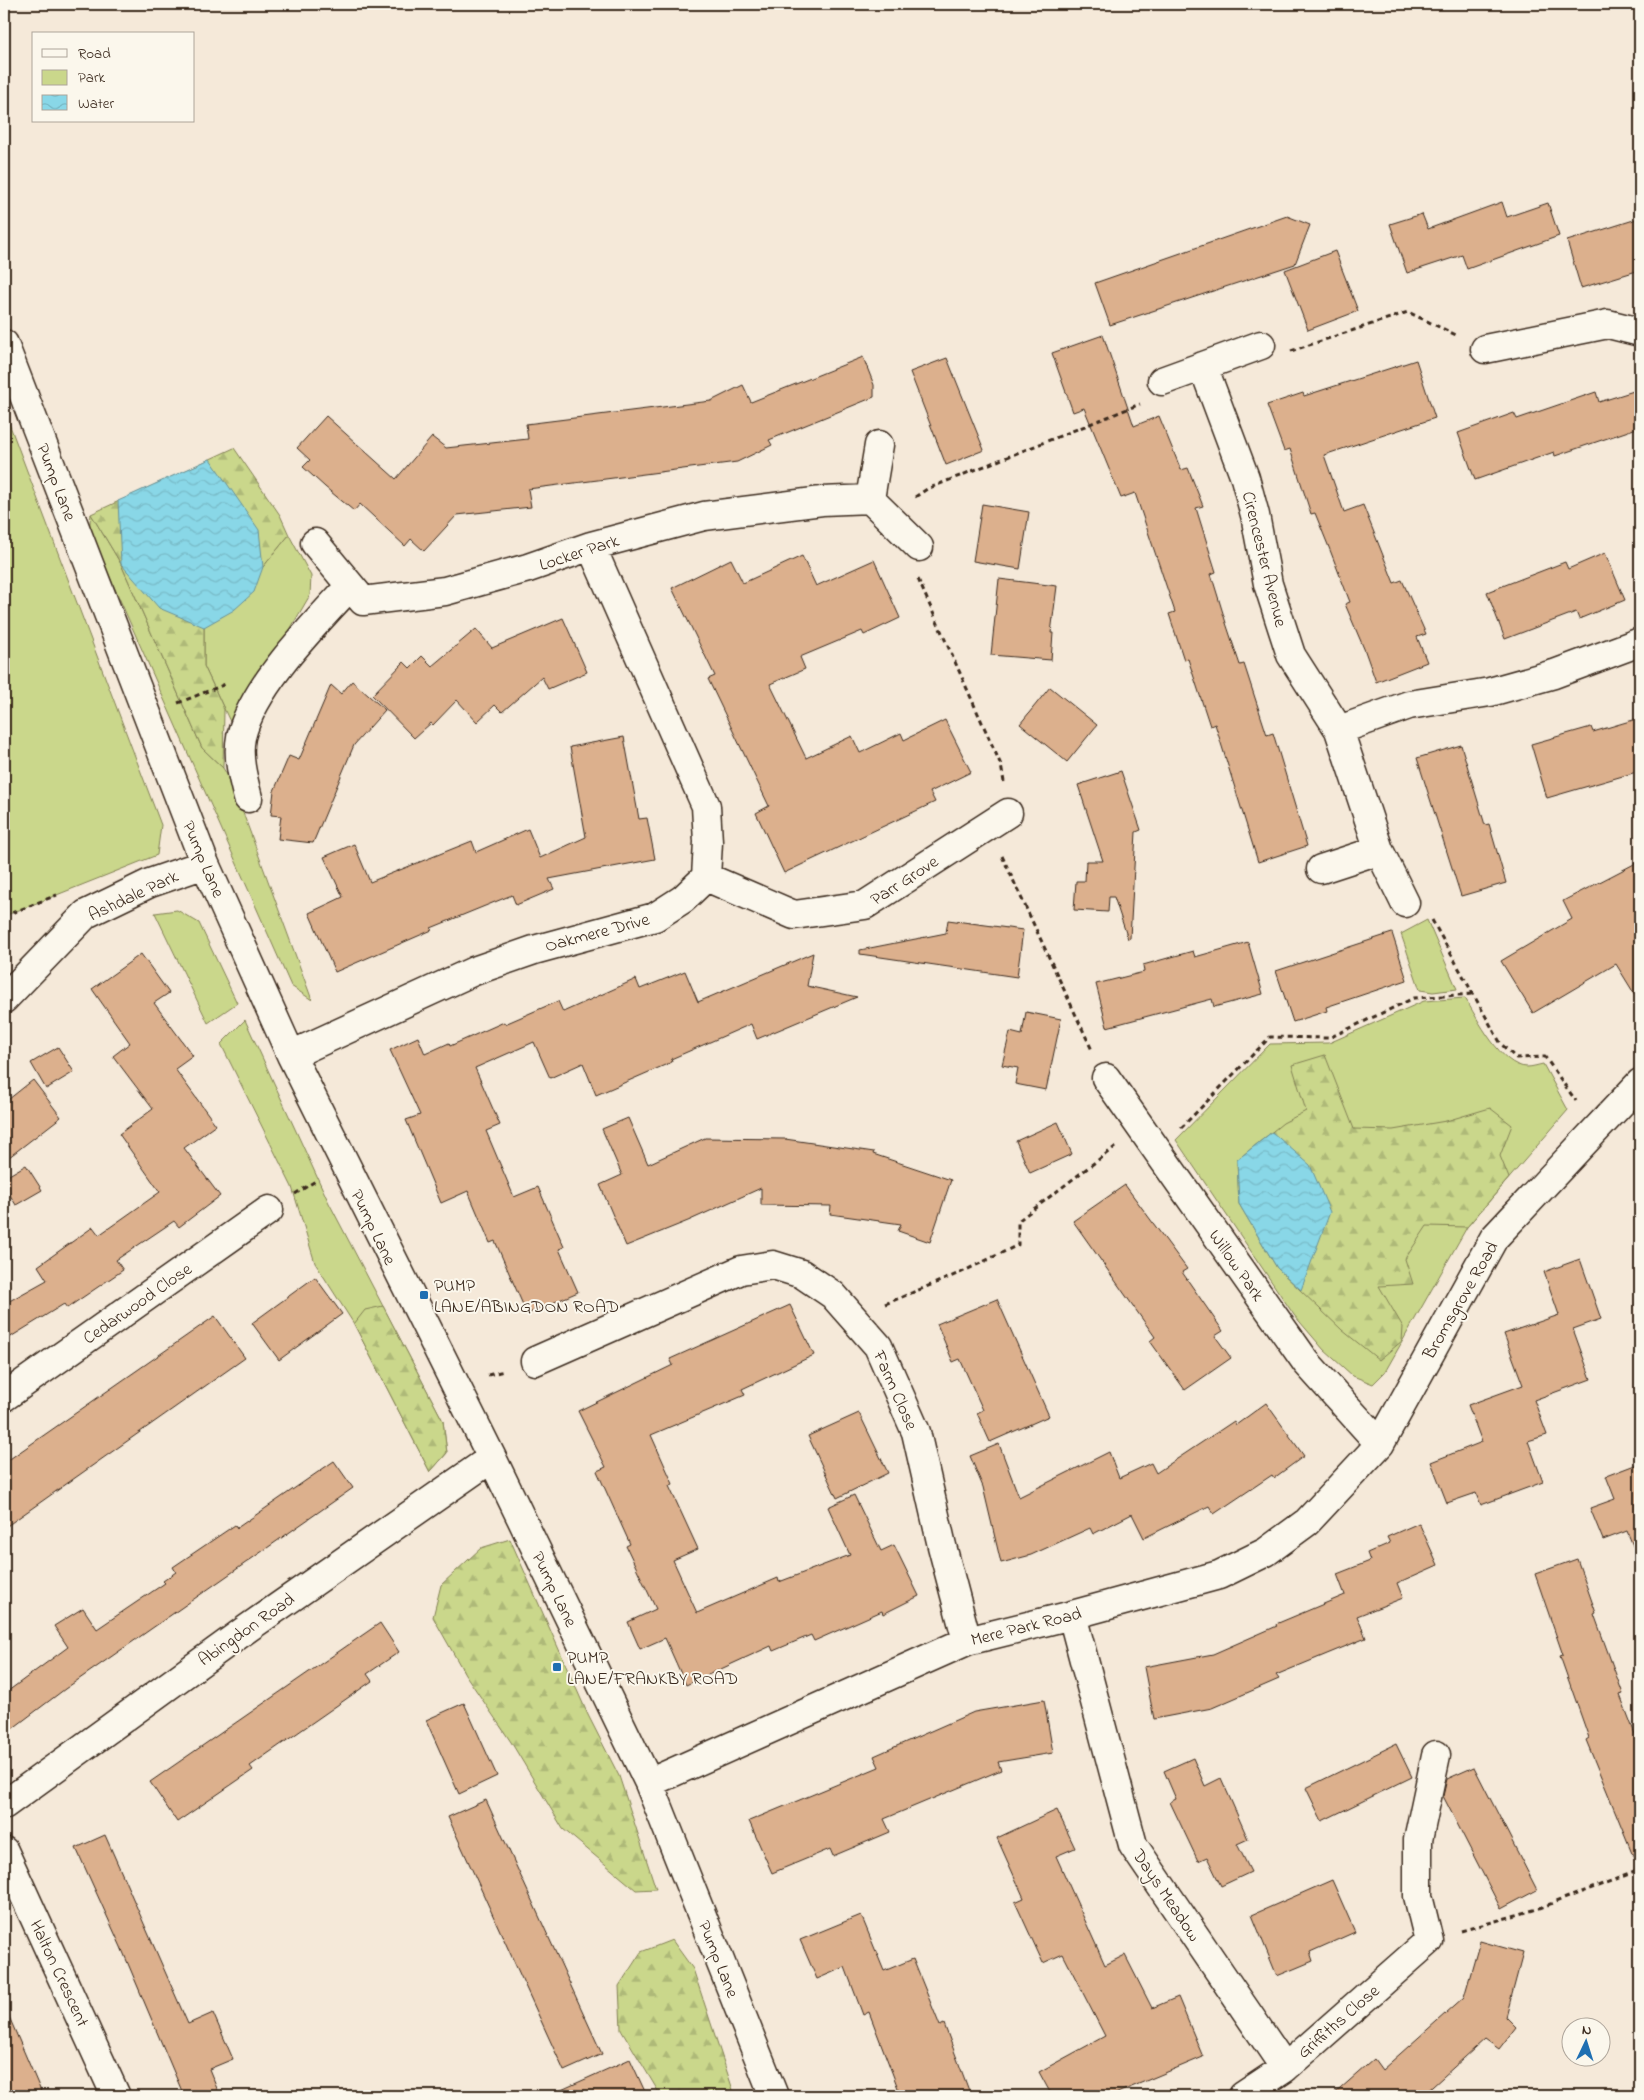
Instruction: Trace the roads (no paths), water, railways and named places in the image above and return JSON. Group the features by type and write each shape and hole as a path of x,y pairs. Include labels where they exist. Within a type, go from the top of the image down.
{"street":[{"path":"1485,349 1608,324 1640,332"},
{"name":"Pump Lane","path":"4,344 205,864 291,1055 343,1163 492,1458 649,1783 774,2096"},
{"path":"1162,381 1261,345"},
{"name":"Cirencester Avenue","path":"1203,366 1245,478 1255,515 1268,584 1291,655 1339,730 1379,850 1405,903"},
{"path":"879,446 879,507 920,547"},
{"name":"Locker Park","path":"315,543 363,601 445,590 528,568 591,546 704,516 822,501 879,507"},
{"path":"591,546 706,806 708,842 706,877"},
{"path":"248,798 240,769 241,738 254,705 278,669 350,586"},
{"path":"1339,730 1409,705 1490,692 1554,674 1640,642"},
{"name":"Parr Grove","path":"706,877 794,915 865,905 998,819"},
{"path":"1321,869 1379,850"},
{"name":"Ashdale Park","path":"4,1000 86,914 150,883 205,864"},
{"name":"Oakmere Drive","path":"291,1055 474,971 534,950 655,917 683,899 706,877"},
{"name":"Willow Park","path":"1106,1078 1306,1362 1380,1444"},
{"name":"Bromsgrove Road","path":"1380,1444 1494,1238 1640,1083"},
{"name":"Cedarwood Close","path":"4,1397 269,1210"},
{"name":"Farm Close","path":"535,1361 741,1270 773,1265 802,1274 833,1295 878,1346 916,1432 942,1546 967,1640"},
{"name":"Mere Park Road","path":"649,1783 967,1640 1072,1615 1219,1575 1266,1552 1307,1522 1380,1444"},
{"name":"Abingdon Road","path":"4,1805 149,1698 492,1458"},
{"name":"Days Meadow","path":"1072,1615 1133,1845 1285,2068"},
{"name":"Griffiths Close","path":"1243,2096 1285,2068 1429,1941 1418,1896 1418,1840 1436,1755"},
{"name":"Halton Crescent","path":"4,1851 116,2096"}],"water":[{"path":"210,459 259,530 263,567 254,592 234,610 204,627 159,608 121,564 118,501"},
{"path":"1272,1132 1310,1165 1330,1212 1301,1290 1277,1268 1239,1204 1237,1160"}],"place":[{"name":"PUMP LANE/ABINGDON ROAD","path":"424,1295"},
{"name":"PUMP LANE/FRANKBY ROAD","path":"557,1667"}]}
